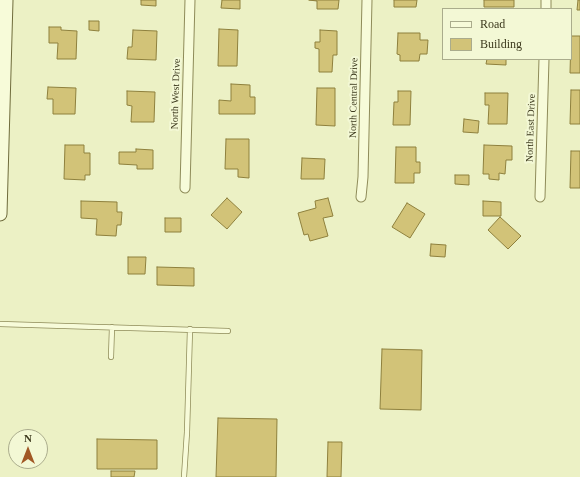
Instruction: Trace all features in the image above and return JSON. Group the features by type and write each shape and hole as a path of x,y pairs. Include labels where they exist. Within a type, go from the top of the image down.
{"main road":[{"path":"0,214 6,0"}],"street":[{"name":"North West Drive","path":"185,188 190,0"},
{"name":"North Central Drive","path":"361,197 363,177 367,0"},
{"name":"North East Drive","path":"540,197 544,60"}],"lane":[{"path":"0,324 228,331"},
{"path":"111,357 112,327"},
{"path":"184,477 190,330"}],"building":[{"path":"141,0 156,0 156,6 141,5"},
{"path":"222,0 240,0 240,9 221,8"},
{"path":"309,0 339,0 338,9 317,9 317,1"},
{"path":"394,0 417,0 416,7 394,7"},
{"path":"484,0 514,0 514,7 484,7"},
{"path":"578,0 580,0 580,10 577,10"},
{"path":"89,21 99,21 99,31 89,30"},
{"path":"49,27 61,27 61,30 77,31 76,59 57,59 58,43 49,43"},
{"path":"219,29 238,30 237,66 218,66"},
{"path":"133,30 157,31 156,60 127,59 128,47 132,47"},
{"path":"320,30 337,31 337,55 333,55 332,72 319,72 319,49 315,48 315,42 320,42"},
{"path":"398,33 420,33 420,40 428,40 427,54 420,54 419,61 400,61 400,55 397,54"},
{"path":"572,36 580,36 580,73 570,73 570,60 572,60"},
{"path":"487,60 506,60 506,65 486,64"},
{"path":"231,84 250,85 250,97 255,97 255,114 219,114 219,100 231,101"},
{"path":"48,87 76,88 75,114 53,114 53,99 47,99"},
{"path":"317,88 335,88 335,126 316,125"},
{"path":"571,90 580,90 580,124 570,124"},
{"path":"127,91 155,92 154,122 131,122 132,106 127,105"},
{"path":"398,91 411,91 410,125 393,125 394,102 398,102"},
{"path":"485,93 508,93 507,124 488,124 489,105 485,105"},
{"path":"464,119 479,121 478,133 463,132"},
{"path":"226,139 249,139 249,178 238,177 238,169 225,169"},
{"path":"65,145 84,145 84,153 90,153 90,175 85,175 85,180 64,179"},
{"path":"484,145 512,146 512,160 506,160 505,174 499,173 499,180 489,179 489,174 483,174"},
{"path":"396,147 416,147 416,162 420,162 420,173 414,173 414,183 395,183"},
{"path":"136,149 153,150 153,169 137,169 137,165 119,164 119,152 136,152"},
{"path":"571,151 580,151 580,188 570,188"},
{"path":"302,158 325,159 324,179 301,179"},
{"path":"455,175 469,175 469,185 455,184"},
{"path":"227,198 242,212 227,229 211,215"},
{"path":"328,198 333,216 323,218 328,236 310,241 308,234 304,235 298,213 316,208 315,201"},
{"path":"81,201 117,202 117,212 122,212 121,225 117,225 116,236 96,235 97,219 81,218"},
{"path":"483,201 501,202 501,216 483,216"},
{"path":"407,203 425,214 410,238 392,227"},
{"path":"500,217 521,236 508,249 488,230"},
{"path":"165,218 181,218 181,232 165,232"},
{"path":"431,244 446,245 445,257 430,256"},
{"path":"128,257 146,257 145,274 128,274"},
{"path":"157,267 194,268 194,286 157,285"},
{"path":"382,349 422,350 421,410 380,409"},
{"path":"218,418 277,419 276,477 216,477"},
{"path":"97,439 157,440 157,469 97,469"},
{"path":"328,442 342,442 341,477 327,477"},
{"path":"111,471 135,471 134,477 111,477"}]}
